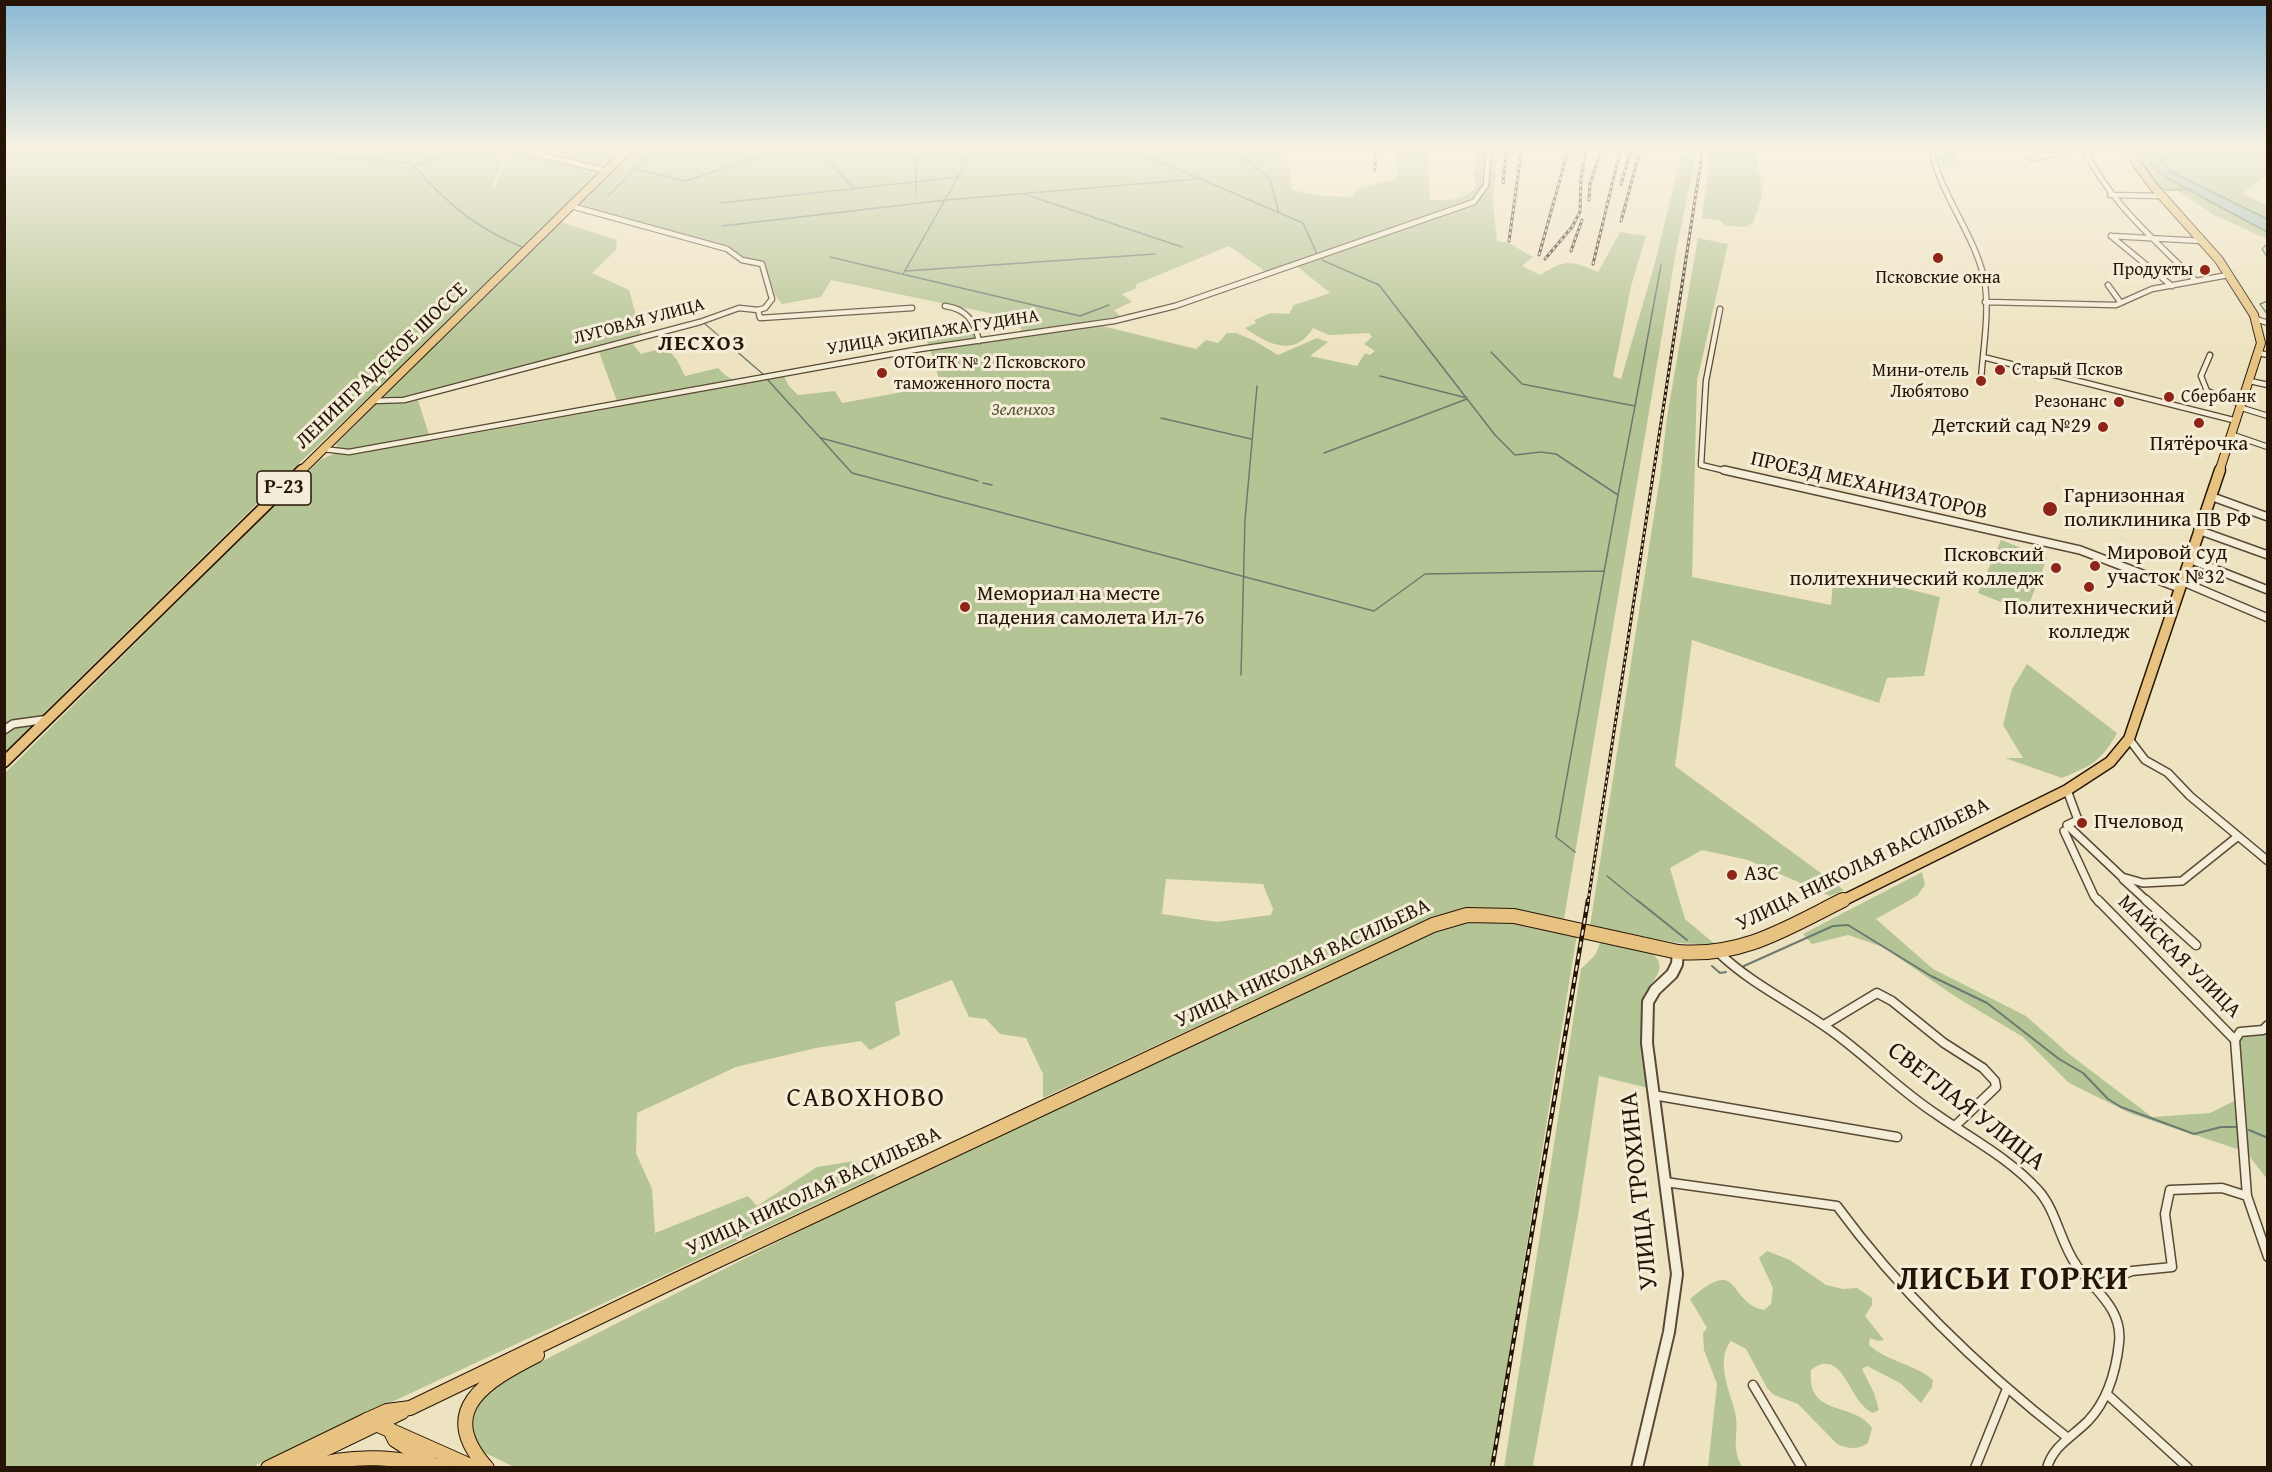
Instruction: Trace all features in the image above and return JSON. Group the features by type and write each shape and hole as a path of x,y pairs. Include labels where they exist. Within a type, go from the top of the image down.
{"main road":[{"name":"ЛЕНИНГРАДСКОЕ ШОССЕ","path":"4,762 561,216"},
{"name":"УЛИЦА НИКОЛАЯ ВАСИЛЬЕВА","path":"268,1467 378,1424 387,1411 410,1408 1433,925 1467,915 1514,916 1678,952 1702,954 1744,947 1785,930 2067,790 2118,756 2129,739 2198,530 2250,381 2263,354 2256,319 2203,241 2180,216"},
{"path":"487,1467 468,1445 465,1432 470,1406 477,1393 499,1375 644,1296"},
{"path":"286,1467 378,1424 396,1419 410,1408"},
{"path":"378,1424 395,1440 440,1466"},
{"path":"378,1424 475,1467"},
{"path":"308,1467 333,1459 365,1455 440,1466"}],"street":[{"path":"603,216 681,239 727,249 742,260 762,264 771,285 772,299 765,308 758,310"},
{"name":"УЛИЦА ЭКИПАЖА ГУДИНА","path":"323,449 349,452 979,340 1113,321 1160,311 1239,282 1328,255 1436,216"},
{"path":"1959,216 1974,248 1983,275 1985,302 1981,380"},
{"path":"2131,216 2196,281"},
{"path":"2172,286 2110,236 2203,241"},
{"path":"1985,302 2058,305 2121,303 2152,289 2228,275"},
{"path":"2108,285 2121,303"},
{"path":"945,306 960,308 972,317 979,340"},
{"name":"ЛУГОВАЯ УЛИЦА","path":"372,401 404,400 700,322 739,308 758,310 760,318 912,308"},
{"name":"ПРОЕЗД МЕХАНИЗАТОРОВ","path":"1720,309 1706,381 1701,465 2080,550 2180,584"},
{"path":"2256,319 2268,323"},
{"path":"2210,355 2201,376 2207,391 2268,416"},
{"path":"1983,357 2237,421"},
{"path":"2250,381 2268,386"},
{"path":"2233,435 2268,447"},
{"path":"2210,496 2268,517"},
{"path":"2198,530 2268,555"},
{"path":"2188,559 2268,590"},
{"path":"2180,584 2268,618"},
{"path":"4,730 13,724 48,719"},
{"path":"2129,739 2145,760 2168,772 2190,796 2268,861"},
{"path":"2067,790 2078,820 2066,828 2196,945"},
{"name":"МАЙСКАЯ УЛИЦА","path":"2066,828 2094,896 2235,1040 2247,1196 2268,1257"},
{"path":"2122,877 2143,883 2182,882 2237,837"},
{"name":"УЛИЦА ТРОХИНА","path":"1637,1467 1676,1291 1677,1274 1647,1043 1648,1002 1655,990 1672,974 1677,964 1678,952"},
{"name":"СВЕТЛАЯ УЛИЦА","path":"1718,952 1737,972 1824,1025 1871,1060 1904,1092 2006,1160 2040,1191 2071,1259 2119,1322 2117,1357 2108,1395 2093,1416 2050,1458 2047,1467"},
{"path":"1824,1025 1877,993 1929,1034 1987,1072 1996,1081 1996,1087 1955,1126"},
{"path":"2235,1040 2240,1032 2263,1030 2268,1025"},
{"path":"1653,1095 1897,1137"},
{"path":"1665,1182 1837,1206 1879,1264 1942,1333 1965,1351 2006,1391 2068,1438"},
{"path":"2092,1287 2132,1271 2172,1267 2164,1214 2166,1198 2170,1190 2184,1187 2222,1188 2247,1196"},
{"path":"1753,1385 1803,1467"},
{"path":"1975,1467 2006,1391"},
{"path":"2108,1395 2188,1467"}],"green space":[{"path":"5,216 556,216 434,336 277,484 46,711 5,757"},
{"name":"Зеленхоз","path":"611,216 1494,216 1497,241 1509,243 1533,257 1522,266 1540,275 1556,266 1568,263 1581,265 1598,272 1620,232 1646,236 1631,286 1613,376 1621,379 1666,216 1683,216 1564,919 1497,909 1448,913 1429,918 1043,1098 1043,1074 1026,1038 1000,1034 986,1019 969,1017 952,980 895,1002 900,1035 870,1050 861,1041 816,1048 736,1067 637,1113 636,1153 652,1189 655,1233 748,1196 757,1206 817,1167 854,1161 877,1176 252,1467 5,1468 5,773 320,460 338,452 336,444 561,222 617,240 616,250 592,273 629,290 642,337 417,397 431,441 619,407 599,352 632,343 641,354 666,347 677,360 685,376 718,368 733,380 741,382 784,376 789,386 798,395 835,391 842,403 941,385 930,349 1098,325 1196,349 1206,340 1218,343 1227,333 1236,333 1278,355 1317,338 1328,342 1310,356 1357,366 1365,353 1370,355 1375,351 1364,344 1372,337 1369,333 1329,335 1313,328 1298,343 1280,345 1262,339 1245,328 1256,323 1254,320 1271,313 1289,314 1294,305 1330,293 1293,263 1266,272 1229,246 1137,284 1135,289 1122,294 1132,302 1114,310 1120,316 1022,333 1018,319 831,280 821,297 782,304 775,295 764,264 743,259 733,250 648,229","holes":["1166,879 1263,884 1273,909 1271,915 1217,922 1162,914"]},
{"path":"1702,216 1755,216 1753,223 1745,227 1726,226 1721,221 1702,218"},
{"path":"2216,216 2237,216 2267,232 2267,239"},
{"path":"1698,238 1728,244 1697,381 1692,577 1831,605 1834,571 1940,597 1924,676 1887,678 1879,703 1692,640 1675,766 1844,890 1830,896 1748,860 1702,850 1670,868 1685,919 1716,945 1678,943 1590,926 1660,477 1667,417"},
{"path":"972,330 976,340 930,347 922,334"},
{"path":"2001,540 2047,558 2026,612 1978,593"},
{"path":"2027,664 2117,733 2095,762 2062,778 2005,758 2023,758 2003,725 2012,689"},
{"path":"1922,872 1925,885 1917,896 1876,919 1933,969 2026,1016 2069,1054 2152,1117 2210,1113 2234,1101 2231,1046 2240,1036 2264,1034 2267,1030 2267,1179 2246,1152 2132,1114 2069,1083 2023,1037 1956,997 1883,947 1848,935 1812,944 1803,934"},
{"path":"1500,920 1577,934 1491,1467 516,1468 475,1448 472,1429 473,1416 489,1388 924,1168 1444,926 1459,922"},
{"path":"1601,940 1653,954 1660,966 1646,993 1642,1010 1642,1044 1648,1088 1599,1076 1578,1216 1533,1465 1538,1467 1504,1468 1581,969 1596,954"},
{"path":"1767,1251 1790,1260 1826,1285 1843,1289 1857,1288 1872,1298 1872,1305 1865,1316 1884,1340 1878,1341 1870,1338 1869,1345 1876,1351 1926,1375 1933,1380 1932,1387 1921,1403 1900,1383 1867,1366 1862,1369 1874,1393 1879,1410 1873,1413 1857,1399 1839,1370 1831,1365 1822,1364 1811,1370 1811,1385 1816,1396 1833,1407 1855,1414 1872,1428 1868,1443 1857,1448 1845,1447 1837,1444 1798,1404 1774,1395 1767,1388 1746,1349 1731,1341 1726,1349 1724,1367 1735,1412 1736,1445 1742,1467 1708,1467 1717,1384 1704,1350 1703,1333 1707,1328 1690,1299 1707,1286 1718,1281 1726,1281 1744,1299 1764,1310 1771,1304 1773,1288 1759,1258"}],"water":[{"path":"2237,216 2260,216 2267,219 2267,232"}],"waterway":[{"path":"466,216 489,231 522,247"},
{"path":"722,226 811,216"},
{"path":"903,274 936,216"},
{"path":"1089,216 1182,247"},
{"path":"1286,216 1303,223 1317,254"},
{"path":"2268,243 2262,249 2268,258"},
{"path":"905,271 1155,254"},
{"path":"830,257 1080,316 1109,305"},
{"path":"1322,260 1379,285 1466,398"},
{"path":"1635,406 1661,265"},
{"path":"2268,301 2260,304 2268,315"},
{"path":"704,323 764,375"},
{"path":"1491,352 1522,384 1635,406"},
{"path":"1380,376 1466,398"},
{"path":"767,379 852,473 1244,577"},
{"path":"1244,577 1245,520 1257,386"},
{"path":"1466,398 1495,435 1515,455 1541,452 1556,454 1618,495"},
{"path":"1324,453 1467,399"},
{"path":"1618,495 1635,406"},
{"path":"1161,418 1251,439"},
{"path":"821,438 978,481"},
{"path":"983,483 992,485"},
{"path":"1575,852 1556,837 1618,495"},
{"path":"1244,577 1374,611 1425,574 1604,571"},
{"path":"1241,675 1244,577"},
{"path":"1607,876 1639,902"},
{"path":"1637,900 1687,940"},
{"path":"1744,966 1833,926 1848,925 1931,976 1987,1003 2059,1059 2083,1073 2108,1099 2121,1107 2194,1134 2221,1127 2237,1127"},
{"path":"1712,966 1720,973 1726,972"},
{"path":"2249,1130 2268,1138"}],"railway":[{"path":"1509,241 1512,216"},
{"path":"1539,255 1550,216"},
{"path":"1545,259 1572,227 1578,216"},
{"path":"1593,264 1605,216"},
{"path":"1621,221 1622,216"},
{"path":"1588,902 1693,216"},
{"path":"1571,251 1582,220"},
{"path":"1492,1468 1588,900"}],"place":[{"name":"Псковские окна","path":"1938,258"},
{"name":"Продукты","path":"2205,270"},
{"name":"Старый Псков","path":"2000,370"},
{"name":"ОТОиТК № 2 Псковского таможенного поста","path":"882,373"},
{"name":"Мини-отель Любятово","path":"1981,381"},
{"name":"Сбербанк","path":"2169,397"},
{"name":"Резонанс","path":"2119,402"},
{"name":"Пятёрочка","path":"2199,423"},
{"name":"Детский сад №29","path":"2103,427"},
{"name":"Гарнизонная поликлиника ПВ РФ","path":"2050,509"},
{"name":"Мировой суд участок №32","path":"2095,566"},
{"name":"Псковский политехнический колледж","path":"2056,568"},
{"name":"Политехнический колледж","path":"2089,587"},
{"name":"Мемориал на месте падения самолета Ил-76","path":"965,607"},
{"name":"Пчеловод","path":"2082,823"},
{"name":"АЗС","path":"1732,875"}],"district":[{"name":"ЛЕСХОЗ","path":"702,344"},
{"name":"САВОХНОВО","path":"866,1099"},
{"name":"ЛИСЬИ ГОРКИ","path":"2013,1281"}]}
